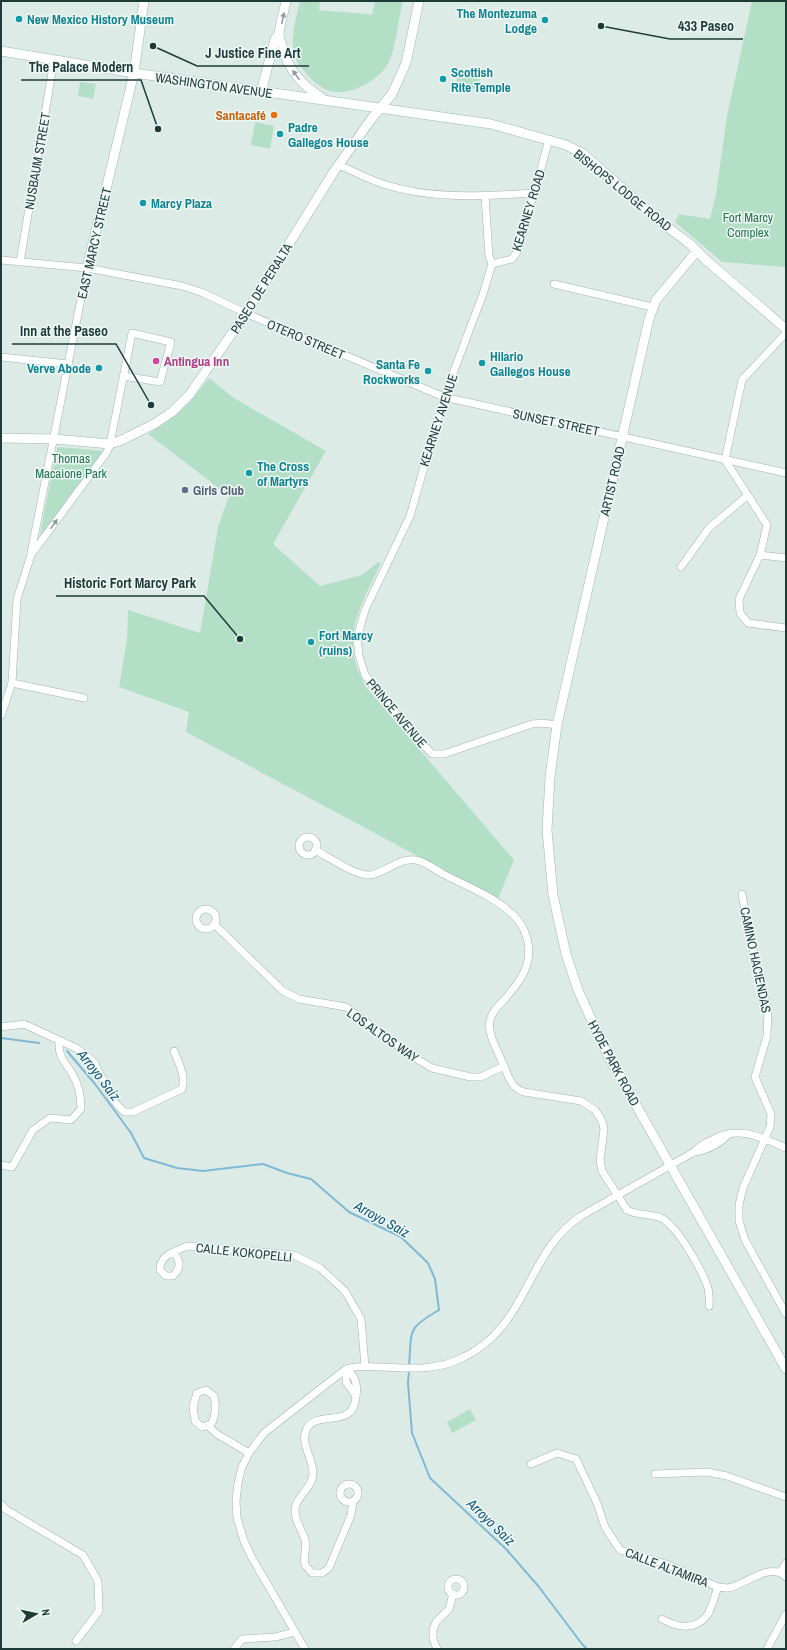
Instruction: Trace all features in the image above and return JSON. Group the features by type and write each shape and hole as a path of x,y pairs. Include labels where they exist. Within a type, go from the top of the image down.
{"main road":[{"name":"EAST MARCY STREET","path":"87,268 134,73 144,1"},
{"path":"286,1 279,35 283,50 294,73 305,86 325,100"},
{"name":"PASEO DE PERALTA","path":"1,438 54,439 110,444 122,440 154,424 182,403 197,385 246,313 338,165 380,107 392,94 403,71 419,1"},
{"path":"261,92 275,39 279,35"},
{"name":"WASHINGTON AVENUE","path":"1,51 261,92 380,107"},
{"name":"BISHOPS LODGE ROAD","path":"380,107 492,124 566,145 582,153 786,329"},
{"name":"ARTIST ROAD","path":"557,725 652,307 660,294 697,251"},
{"name":"HYDE PARK ROAD","path":"557,725 550,777 547,830 553,895 566,954 578,990 607,1054 786,1369"}],"street":[{"name":"NUSBAUM STREET","path":"20,262 54,60"},
{"name":"KEARNEY ROAD","path":"492,264 512,259 517,252 549,140"},
{"path":"338,165 383,184 398,188 432,193 485,196 534,193"},
{"name":"KEARNEY AVENUE","path":"357,638 365,610 410,516 444,397 480,302 492,264 489,256 485,196"},
{"name":"OTERO STREET","path":"1,260 87,268 182,286 201,292 246,313 444,397"},
{"name":"EAST MARCY STREET","path":"1,716 12,683 17,599 30,555 87,268"},
{"path":"554,284 652,307"},
{"path":"30,555 106,452 110,444 123,376 132,333 171,342 160,382 123,376"},
{"path":"786,333 742,380 725,460 767,525 760,555 739,599 740,612 748,623 786,628"},
{"path":"1,357 68,364"},
{"name":"SUNSET STREET","path":"444,397 786,473"},
{"path":"681,567 708,528 747,496"},
{"path":"760,555 786,558"},
{"name":"PRINCE AVENUE","path":"357,638 359,656 365,675 388,705 432,754 440,755 447,753 532,724 542,722 557,725"},
{"path":"12,683 84,698"},
{"path":"315,850 356,872 366,875 377,873 403,861 418,861 497,903 516,917 527,941 527,964 520,980 494,1010 490,1020 491,1032 510,1081 520,1091 581,1101 595,1110 602,1121 604,1129 600,1160 604,1174 617,1196 629,1211 653,1215 663,1220 675,1230 682,1239 705,1280 708,1290 709,1306"},
{"name":"CAMINO HACIENDAS","path":"742,894 749,933 768,1017 767,1036 755,1077 771,1114 770,1127 742,1188 739,1205 739,1221 745,1240 786,1314"},
{"name":"LOS ALTOS WAY","path":"214,924 283,991 298,999 346,1007 410,1055 432,1068 471,1077 481,1077 504,1066"},
{"path":"1,1028 24,1024 78,1049 94,1062 113,1100 124,1112 133,1112 182,1089 185,1082 174,1051"},
{"path":"1,1165 12,1166 32,1130 50,1118 71,1120 81,1109 81,1094 73,1076 58,1052 59,1040"},
{"path":"305,1649 251,1556 239,1526 237,1509 238,1483 242,1468 249,1453 267,1430 346,1369 365,1366 420,1369 441,1366 462,1358 482,1346 494,1337 511,1316 547,1252 561,1234 576,1220 670,1165 694,1152 707,1150 731,1133 748,1133 764,1138 786,1148"},
{"name":"CALLE KOKOPELLI","path":"174,1252 188,1246 294,1255 320,1268 345,1291 361,1319 365,1366"},
{"path":"346,1369 346,1382 356,1396 353,1407 349,1413 338,1418 317,1420 308,1428 305,1436 305,1445 312,1464 313,1476 297,1505 295,1513 297,1522 306,1542 305,1564 312,1573 322,1573 329,1568 351,1515 353,1501"},
{"path":"208,1426 214,1419 215,1399 212,1393 203,1390 195,1396 194,1418 200,1426 208,1426 217,1434 249,1453"},
{"name":"CALLE ALTAMIRA","path":"530,1464 557,1453 576,1458 597,1503 605,1528 620,1550 666,1564 718,1587 728,1588 767,1572 780,1572"},
{"path":"655,1474 708,1472 727,1476 786,1497"},
{"path":"1,1504 5,1509 83,1555 98,1581 99,1611 76,1641"},
{"path":"786,1563 780,1572 786,1577"},
{"name":"CALLE ALTAMIRA","path":"662,1619 673,1626 689,1627 708,1614 718,1587"},
{"path":"437,1649 432,1630 436,1622 450,1609 453,1594"},
{"path":"767,1649 786,1614"},
{"path":"234,1649 242,1639 275,1637 295,1632"}],"green space":[{"path":"300,1 320,1 319,10 372,15 375,1 403,1 393,51 388,64 370,82 353,90 335,92 327,90 315,83 299,64 293,51 293,37"},
{"name":"Fort Marcy Complex","path":"752,1 786,1 786,267 722,262 675,222 679,214 710,219 716,194 727,116"},
{"path":"461,73 480,75 479,86 474,89 456,86 457,78"},
{"path":"80,82 96,84 93,99 78,96"},
{"path":"255,122 274,126 270,149 251,145"},
{"path":"209,378 234,398 326,451 273,544 320,586 362,575 378,562 381,563 364,600 355,625 353,651 357,668 366,687 514,860 498,899 186,732 189,712 119,687 127,639 128,610 200,633 218,527 229,496 148,434 168,421 189,403"},
{"name":"Thomas Macaione Park","path":"57,448 104,451 44,532 40,534"},
{"path":"470,1409 476,1420 452,1433 447,1422"}],"waterway":[{"name":"Arroyo Saiz","path":"1,1038 39,1043"},
{"name":"Arroyo Saiz","path":"67,1051 95,1084 131,1133 144,1158 177,1168 203,1171 263,1164 287,1173 311,1179 349,1212 401,1237 428,1263 435,1279 439,1310 428,1316 416,1327 413,1332 410,1345 409,1366"},
{"name":"Arroyo Saiz","path":"409,1370 408,1383 412,1433 430,1478 506,1549 539,1587 587,1649"}],"place":[{"name":"New Mexico History Museum","path":"19,19"},
{"name":"The Montezuma Lodge","path":"545,20"},
{"name":"433 Paseo","path":"601,26"},
{"name":"J Justice Fine Art","path":"153,46"},
{"name":"Scottish Rite Temple","path":"443,79"},
{"name":"Santacafé","path":"274,115"},
{"name":"The Palace Modern","path":"158,129"},
{"name":"Padre Gallegos House","path":"280,134"},
{"name":"Marcy Plaza","path":"143,203"},
{"name":"Antingua Inn","path":"156,361"},
{"name":"Hilario Gallegos House","path":"482,363"},
{"name":"Verve Abode","path":"99,368"},
{"name":"Santa Fe Rockworks","path":"428,371"},
{"name":"Inn at the Paseo","path":"151,405"},
{"name":"The Cross of Martyrs","path":"249,473"},
{"name":"Girls Club","path":"185,490"},
{"name":"Historic Fort Marcy Park","path":"240,639"},
{"name":"Fort Marcy (ruins)","path":"311,642"}]}
